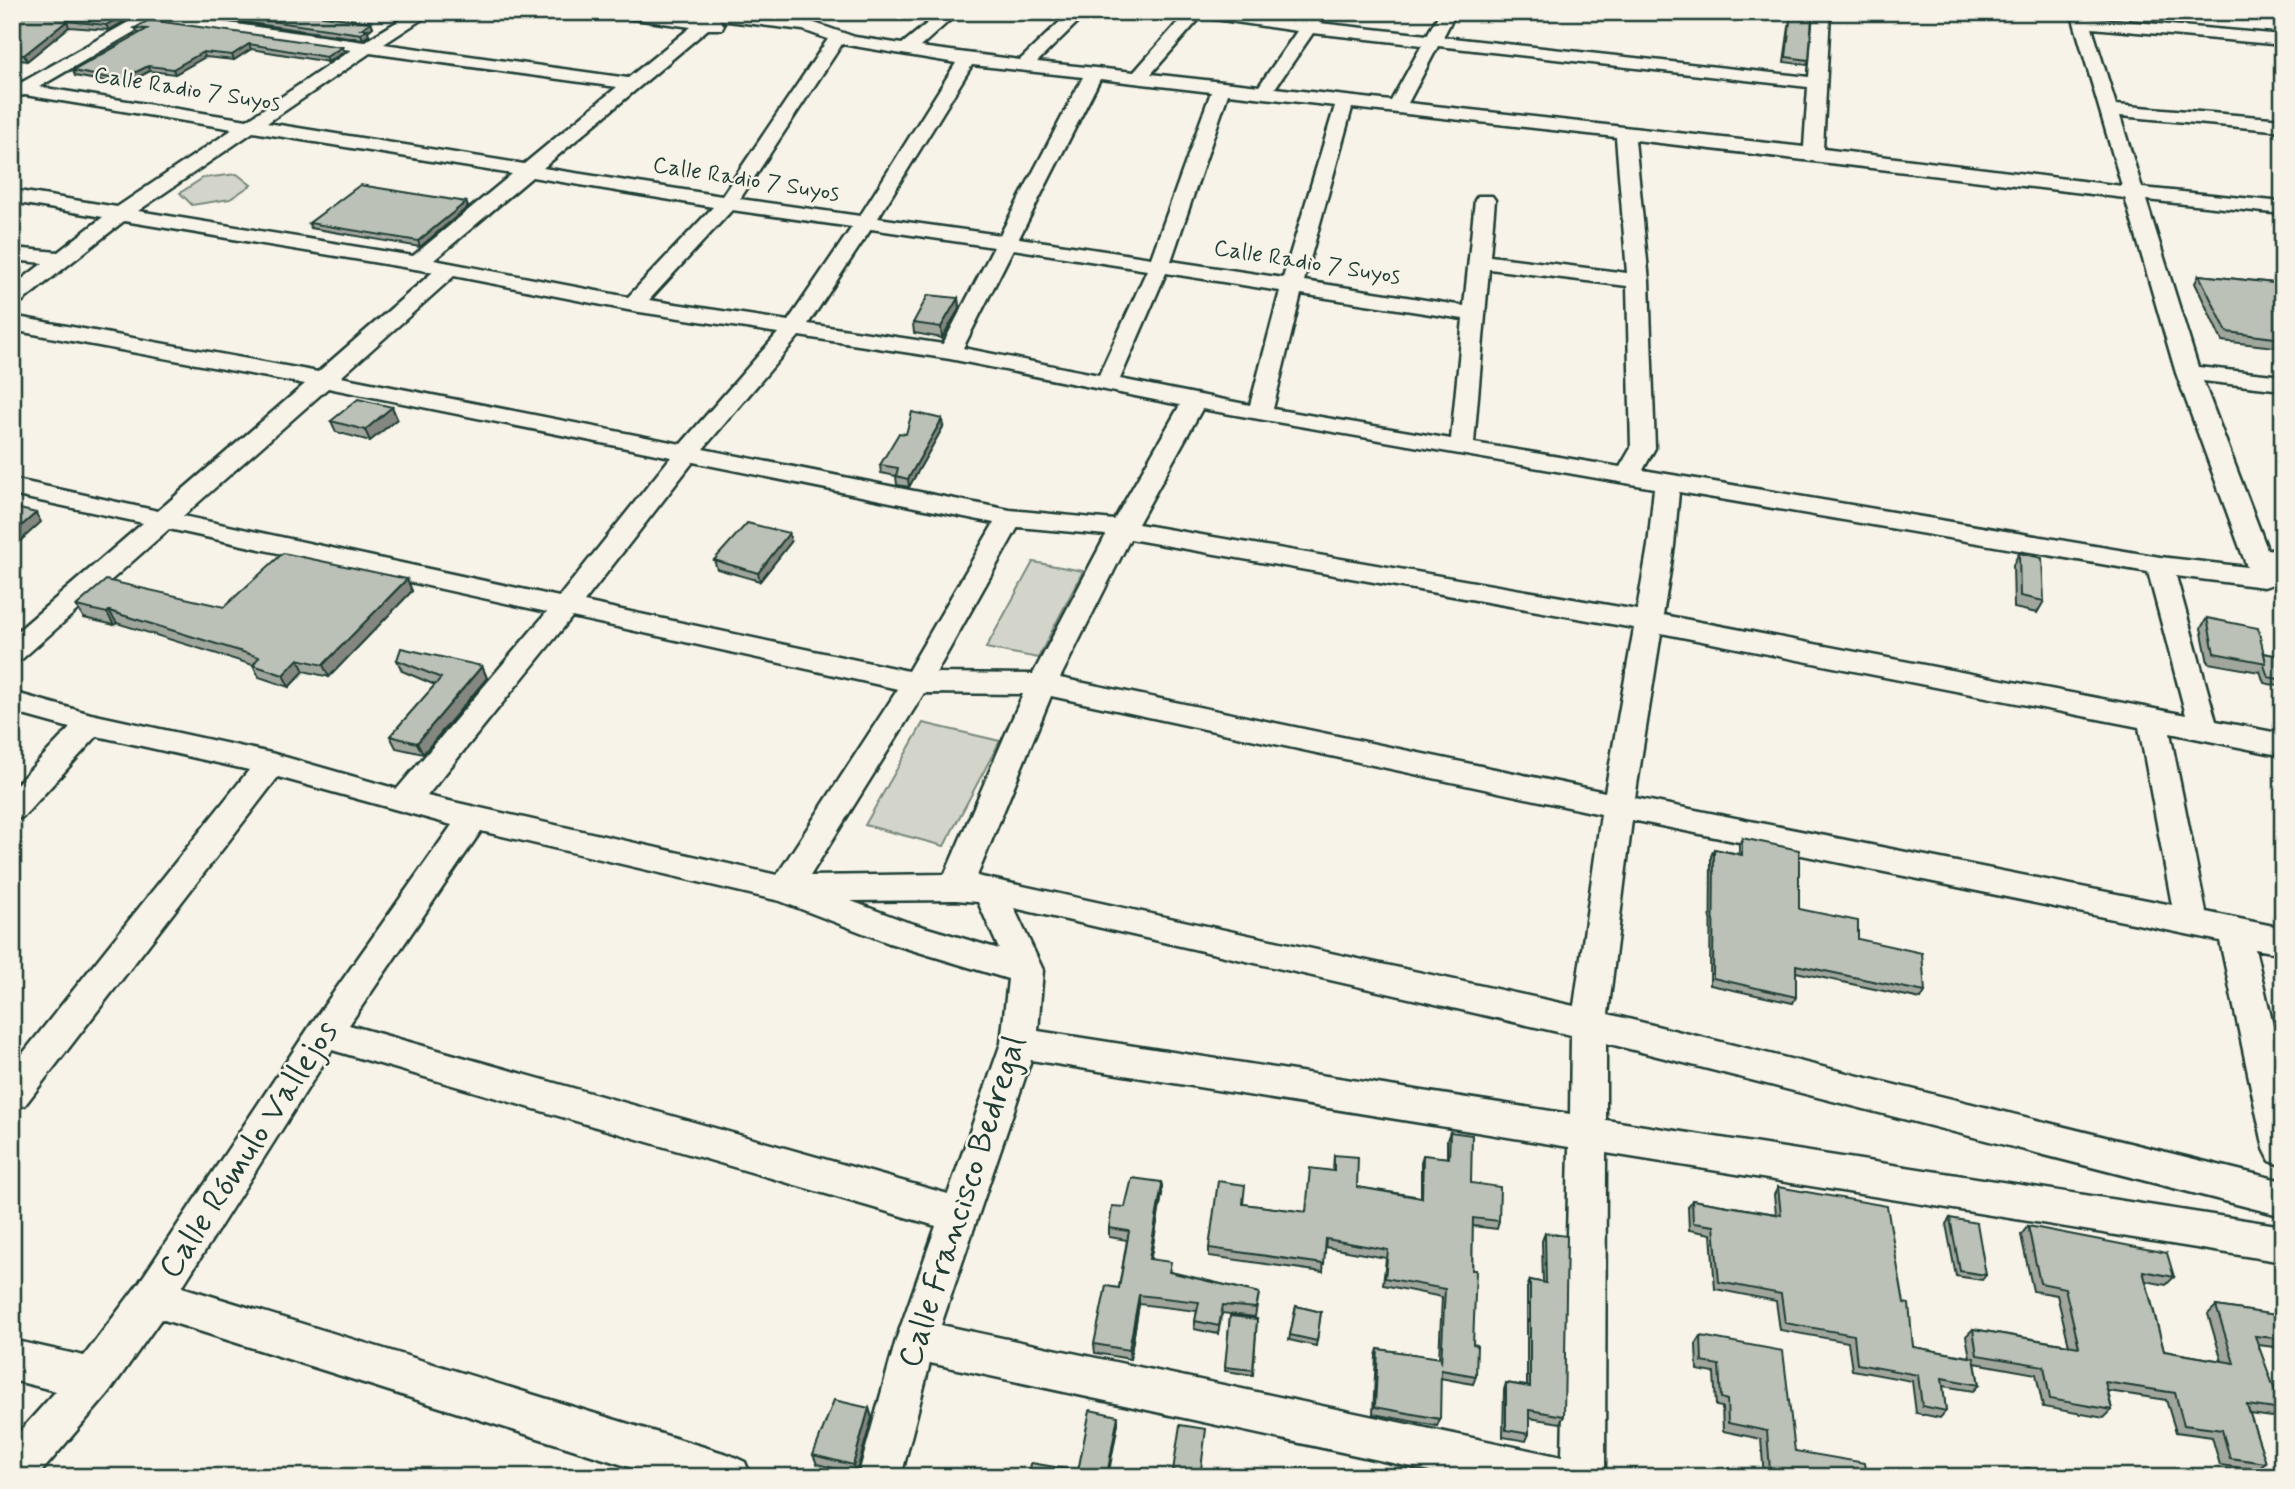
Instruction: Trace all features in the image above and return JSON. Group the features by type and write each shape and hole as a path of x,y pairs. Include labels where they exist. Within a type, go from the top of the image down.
{"street":[{"path":"116,12 631,84"},
{"path":"12,298 120,214 366,48 425,12"},
{"path":"620,12 806,25 844,41"},
{"path":"806,25 823,12"},
{"path":"906,50 951,12"},
{"path":"1025,64 1080,12"},
{"path":"1140,76 1199,12 1307,27 1819,83"},
{"path":"1264,92 1319,12"},
{"path":"1396,109 1431,39 1448,12"},
{"path":"1813,154 1822,12"},
{"path":"15,91 148,17"},
{"path":"705,17 967,59 1140,76 1221,89 2283,208"},
{"path":"417,263 631,84 705,17"},
{"path":"12,196 417,263 634,304 950,352 1260,414 2160,565 2272,569 2188,373 2081,17 2283,40"},
{"path":"634,304 727,203 844,41"},
{"path":"404,802 565,608 686,454 793,329 865,223 967,59"},
{"path":"950,352 1095,72"},
{"path":"1107,382 1159,266 1221,89"},
{"name":"Calle Radio 7 Suyos","path":"15,91 252,125 727,203 1005,242 1474,314"},
{"path":"1260,414 1292,285 1345,102"},
{"path":"2109,110 2283,125"},
{"path":"1625,133 1638,281 1643,448 1627,476"},
{"path":"1462,446 1485,200"},
{"path":"12,254 64,259"},
{"path":"1479,261 1638,281"},
{"path":"12,652 449,270"},
{"path":"12,323 323,380 1010,518 1122,529 1648,621 2283,745"},
{"path":"2188,373 2283,383"},
{"path":"973,889 1042,684 1122,529 1194,402"},
{"path":"1583,1477 1589,1024 1618,806 1661,546 1667,483"},
{"path":"12,487 916,683 1042,684 1618,806 2283,941"},
{"path":"785,889 916,683 1010,518"},
{"path":"2160,565 2204,730"},
{"path":"12,702 91,724 271,764 404,802 785,889 901,934 1026,970"},
{"path":"2152,718 2192,922"},
{"path":"12,809 91,724"},
{"path":"12,1094 271,764"},
{"name":"Calle Rómulo Vallejos","path":"12,1472 93,1380 153,1297 324,1032 474,818"},
{"path":"785,889 973,889 1589,1024 2283,1199"},
{"path":"973,889 1026,970"},
{"path":"2234,930 2283,1149"},
{"name":"Calle Francisco Bedregal","path":"879,1477 916,1340 1019,1043 1026,970"},
{"path":"324,1032 959,1214"},
{"path":"1019,1043 2283,1244"},
{"path":"153,1297 730,1477"},
{"path":"916,1340 1558,1477"},
{"path":"12,1360 93,1380"}],"shaded area":[{"path":"237,174 251,185 230,199 192,205 180,193 203,178"},
{"path":"1033,562 1083,571 1038,658 986,648"},
{"path":"923,723 1000,741 944,846 865,825"}],"building":[{"path":"12,12 105,12 122,16 106,25 67,21 24,55 12,54"},
{"path":"208,12 328,12 323,16 371,22 361,29 367,29 361,34"},
{"path":"1791,13 1812,16 1809,60 1786,57"},
{"path":"149,20 342,47 326,57 249,44 232,55 203,52 173,69 148,66 120,80 73,71 147,29 135,28"},
{"path":"360,185 466,202 418,241 309,223"},
{"path":"2199,275 2283,284 2283,339 2227,332"},
{"path":"928,295 958,298 941,327 913,323"},
{"path":"358,399 392,407 365,430 331,421"},
{"path":"912,412 942,419 908,479 896,476 898,468 880,465 899,433 906,434"},
{"path":"12,507 36,513 12,534"},
{"path":"747,523 789,533 758,573 714,560"},
{"path":"283,553 407,579 323,665 298,659 283,675 253,665 259,657 109,611 107,613 76,606 106,580 224,607"},
{"path":"2019,553 2042,558 2044,601 2020,596"},
{"path":"2207,618 2258,628 2266,663 2214,653"},
{"path":"401,648 482,666 417,743 390,736 441,678 397,660"},
{"path":"2264,653 2283,657 2283,680 2268,677"},
{"path":"1742,838 1799,850 1799,909 1858,921 1858,939 1922,953 1925,992 1796,965 1796,997 1713,978 1714,849 1742,855"},
{"path":"1450,1132 1472,1135 1471,1183 1500,1187 1499,1221 1473,1218 1472,1270 1476,1270 1473,1344 1477,1345 1476,1376 1441,1370 1440,1419 1375,1407 1378,1349 1441,1358 1441,1364 1445,1289 1385,1278 1388,1250 1326,1239 1324,1264 1209,1248 1218,1181 1245,1185 1243,1204 1306,1212 1310,1168 1334,1171 1334,1155 1358,1157 1357,1187 1422,1198 1423,1155 1449,1158"},
{"path":"1132,1178 1161,1182 1162,1185 1149,1259 1171,1262 1169,1272 1259,1293 1256,1308 1223,1305 1219,1326 1195,1321 1199,1302 1139,1295 1129,1350 1094,1344 1106,1286 1119,1288 1129,1231 1109,1228 1112,1206 1125,1207"},
{"path":"1778,1187 1887,1206 1904,1303 1909,1304 1913,1347 1974,1358 1979,1385 1942,1378 1946,1411 1922,1406 1918,1375 1857,1364 1854,1335 1785,1323 1781,1294 1719,1282 1714,1226 1693,1223 1692,1200 1781,1215"},
{"path":"1950,1218 1977,1223 1986,1275 1960,1271"},
{"path":"2028,1226 2167,1253 2174,1277 2143,1271 2164,1351 2234,1363 2216,1306 2283,1316 2283,1339 2255,1336 2282,1410 2247,1405 2266,1463 2230,1458 2222,1430 2184,1425 2175,1393 2105,1382 2112,1410 2050,1399 2044,1366 1977,1355 1973,1329 2079,1347 2065,1288 2040,1283"},
{"path":"1545,1233 1567,1236 1564,1416 1529,1410 1529,1434 1506,1430 1506,1383 1530,1387 1530,1280 1546,1283"},
{"path":"1296,1306 1321,1312 1317,1341 1290,1335"},
{"path":"1230,1316 1257,1319 1253,1370 1225,1367"},
{"path":"1701,1336 1783,1351 1795,1451 1865,1463 1867,1477 1800,1477 1770,1470 1767,1431 1728,1423 1727,1400 1721,1398 1719,1365 1702,1362"},
{"path":"834,1400 869,1408 853,1465 813,1455"},
{"path":"1090,1410 1118,1416 1107,1475 1029,1477 1031,1463 1078,1471"},
{"path":"1180,1425 1206,1429 1200,1477 1172,1477"},
{"path":"2026,1468 2082,1476 2082,1477 2028,1477"},
{"path":"1380,1472 1403,1477 1379,1477"}]}
